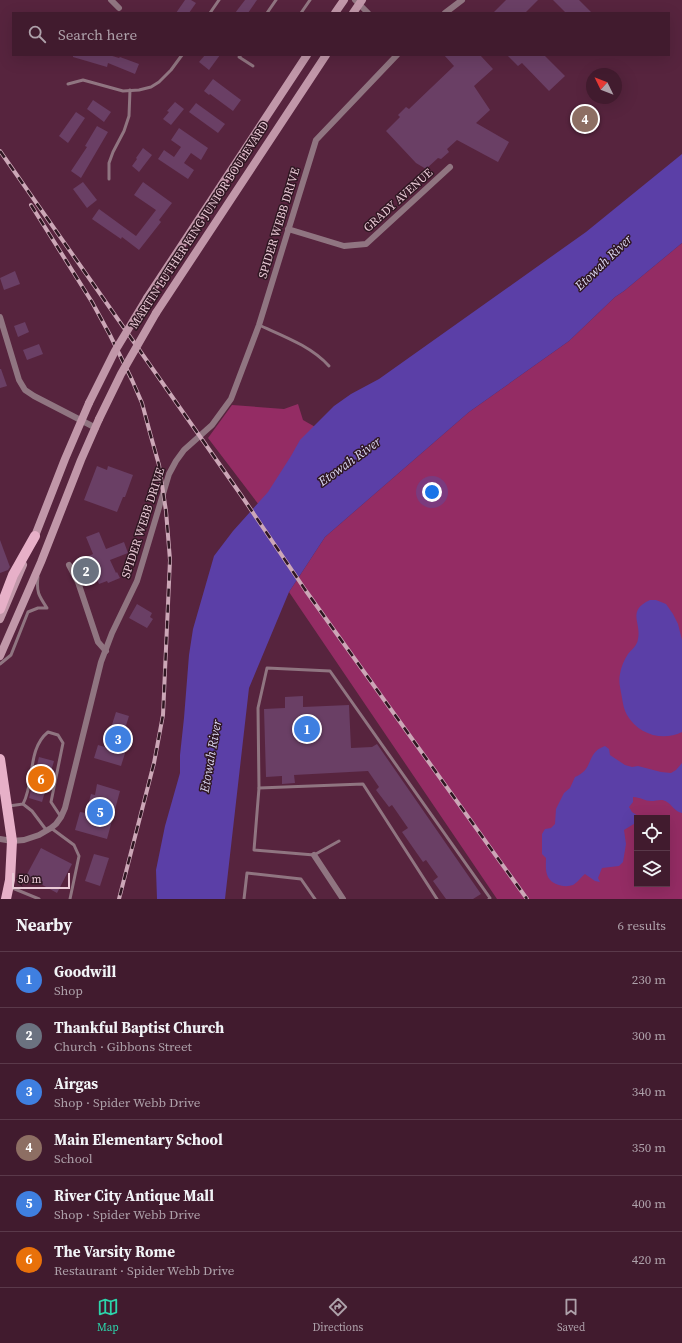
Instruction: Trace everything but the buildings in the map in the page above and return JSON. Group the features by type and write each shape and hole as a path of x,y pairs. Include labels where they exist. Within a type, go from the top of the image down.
{"main road":[{"path":"336,12 344,0"},
{"path":"354,12 359,1"},
{"name":"MARTIN LUTHER KING JUNIOR BOULEVARD","path":"0,619 89,403 116,351 147,298 306,56"},
{"name":"MARTIN LUTHER KING JUNIOR BOULEVARD","path":"0,656 41,562 99,419 122,374 156,313 325,56"},
{"path":"0,609 13,575 35,536"},
{"path":"0,759 12,841 6,899"}],"street":[{"path":"111,0 119,8"},
{"path":"446,12 462,0"},
{"path":"359,1 367,12"},
{"name":"SPIDER WEBB DRIVE","path":"0,839 12,841 24,840 38,835 49,829 61,816 70,794 101,662 112,633 137,581 169,474 184,450 212,425 231,399 259,325 316,140 396,56"},
{"name":"GRADY AVENUE","path":"288,229 344,246 366,244 450,167"},
{"path":"0,318 20,380 25,390 96,428"},
{"path":"69,565 78,582 98,642 106,651"},
{"path":"314,855 343,899"}],"lane":[{"path":"211,12 219,0"},
{"path":"268,12 276,0"},
{"path":"303,12 310,0"},
{"path":"68,84 83,80 123,91 145,88 159,82 171,70 181,56"},
{"path":"240,56 253,66"},
{"path":"109,179 109,163 124,131 129,116 130,90"},
{"path":"259,325 311,350 322,358 329,366"},
{"path":"0,664 11,655 28,612 38,608 47,608 39,597 37,590 41,562"},
{"path":"339,841 314,855 254,850 259,788 258,708 267,668 330,671 490,898 489,899"},
{"path":"23,804 27,796 38,743 48,732 58,735 63,743 51,802 61,816"},
{"path":"259,788 363,784 437,899"},
{"path":"7,806 23,804 49,829 74,845 79,856 70,899"},
{"path":"244,899 247,873 301,879 315,899"},
{"path":"8,887 39,899"}],"shaded area":[{"path":"682,243 682,899 497,899 289,592 325,537 469,412 569,341 615,297"},
{"path":"298,404 303,420 317,428 259,505 208,438 232,405 284,409"}],"water":[{"name":"Etowah River","path":"682,154 682,243 615,297 569,341 469,412 325,537 289,592 249,688 225,899 157,899 156,870 165,826 180,773 180,755 189,655 193,629 214,556 233,531 268,492 300,440 334,406 351,394 379,379 586,232"},
{"path":"650,600 656,600 666,604 678,624 682,640 682,732 674,735 659,736 637,727 624,709 619,683 619,677 623,664 637,641 639,633 636,618 637,613 643,604"},
{"path":"605,746 609,749 610,755 625,765 632,767 638,766 661,772 671,773 682,763 682,813 663,800 649,801 633,797 633,802 629,807 632,812 636,815 634,815 634,824 624,830 626,844 623,862 619,866 602,868 598,878 600,882 595,881 585,874 573,885 559,885 552,882 547,875 546,858 542,854 542,834 545,829 551,828 555,824 556,809 564,793 570,788 575,777 585,770 592,757 599,749"}],"railway":[{"path":"0,151 241,495 306,591 527,899"},
{"path":"31,205 92,302 132,380 142,403 159,465 166,511 170,560 163,715 154,763 119,899"}],"place":[{"name":"Main Elementary School","path":"585,119"},
{"name":"Thankful Baptist Church","path":"86,571"},
{"name":"Goodwill","path":"307,729"},
{"name":"Airgas","path":"118,739"},
{"name":"The Varsity Rome","path":"41,779"},
{"name":"River City Antique Mall","path":"100,812"}]}
